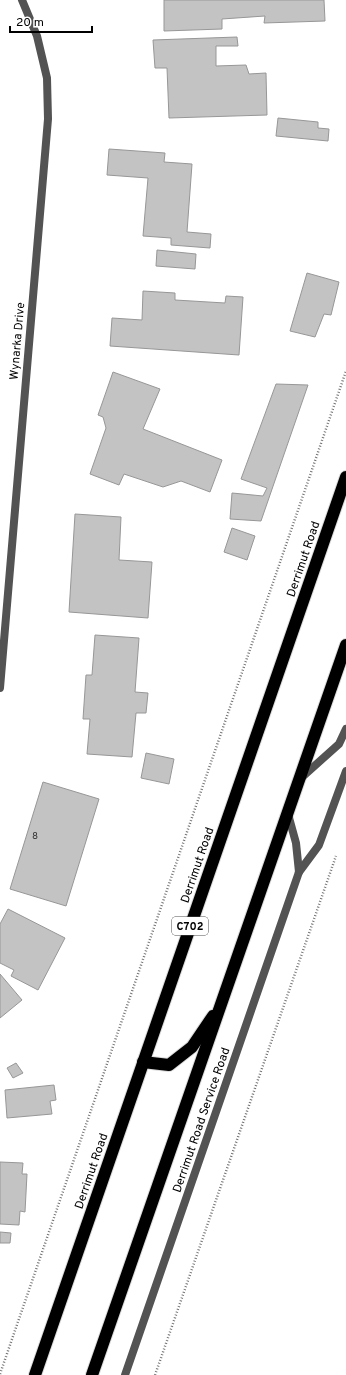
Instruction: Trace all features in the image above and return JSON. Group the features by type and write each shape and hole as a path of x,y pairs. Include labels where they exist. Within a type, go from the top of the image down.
{"highway":[{"name":"Derrimut Road","path":"35,1375 346,477"},
{"path":"92,1375 346,645"},
{"path":"144,1062 169,1065 192,1046 222,1003"}],"street":[{"name":"Wynarka Drive","path":"0,688 48,119 47,78 37,36 22,0"},
{"path":"299,780 339,744 346,729"},
{"name":"Derrimut Road Service Road","path":"125,1375 299,872 319,845 346,771"},
{"name":"Derrimut Road Service Road","path":"288,813 296,843 299,872"}],"path":[{"path":"0,1374 346,371"},
{"path":"155,1375 337,853"}],"building":[{"path":"164,0 324,0 325,21 264,23 265,16 222,19 222,29 164,31"},
{"path":"237,37 238,46 216,46 216,66 246,65 249,74 266,73 267,115 169,118 167,68 155,68 153,40"},
{"path":"278,118 318,122 318,128 329,129 328,141 276,136"},
{"path":"109,149 165,153 164,162 192,164 187,232 211,234 210,248 171,245 171,238 143,236 148,178 107,175"},
{"path":"157,250 196,254 195,269 156,266"},
{"path":"307,273 339,282 331,315 324,314 315,337 290,331"},
{"path":"143,291 175,293 175,300 225,303 226,296 243,297 239,355 110,346 112,318 142,320"},
{"path":"113,372 160,389 143,429 222,460 210,492 181,481 163,487 124,474 119,485 90,474 106,428 103,417 98,415"},
{"path":"276,384 308,385 261,521 230,519 232,493 263,496 267,488 241,479"},
{"path":"75,514 121,517 119,560 152,562 148,618 69,612"},
{"path":"232,528 255,536 247,560 224,552"},
{"path":"95,635 139,638 135,692 148,693 146,713 136,713 132,757 87,754 90,719 83,719 86,675 92,675"},
{"path":"146,753 174,759 169,784 141,778"},
{"path":"43,782 99,799 66,906 10,889"},
{"path":"8,909 65,938 38,990 11,976 14,970 0,963 0,924"},
{"path":"0,974 22,1000 0,1018"},
{"path":"16,1063 23,1073 13,1078 7,1068"},
{"path":"54,1085 56,1100 50,1101 52,1114 7,1118 5,1090"},
{"path":"0,1162 23,1163 22,1174 27,1174 25,1212 20,1211 19,1225 0,1224"},
{"path":"0,1232 11,1233 10,1243 0,1243"}]}
